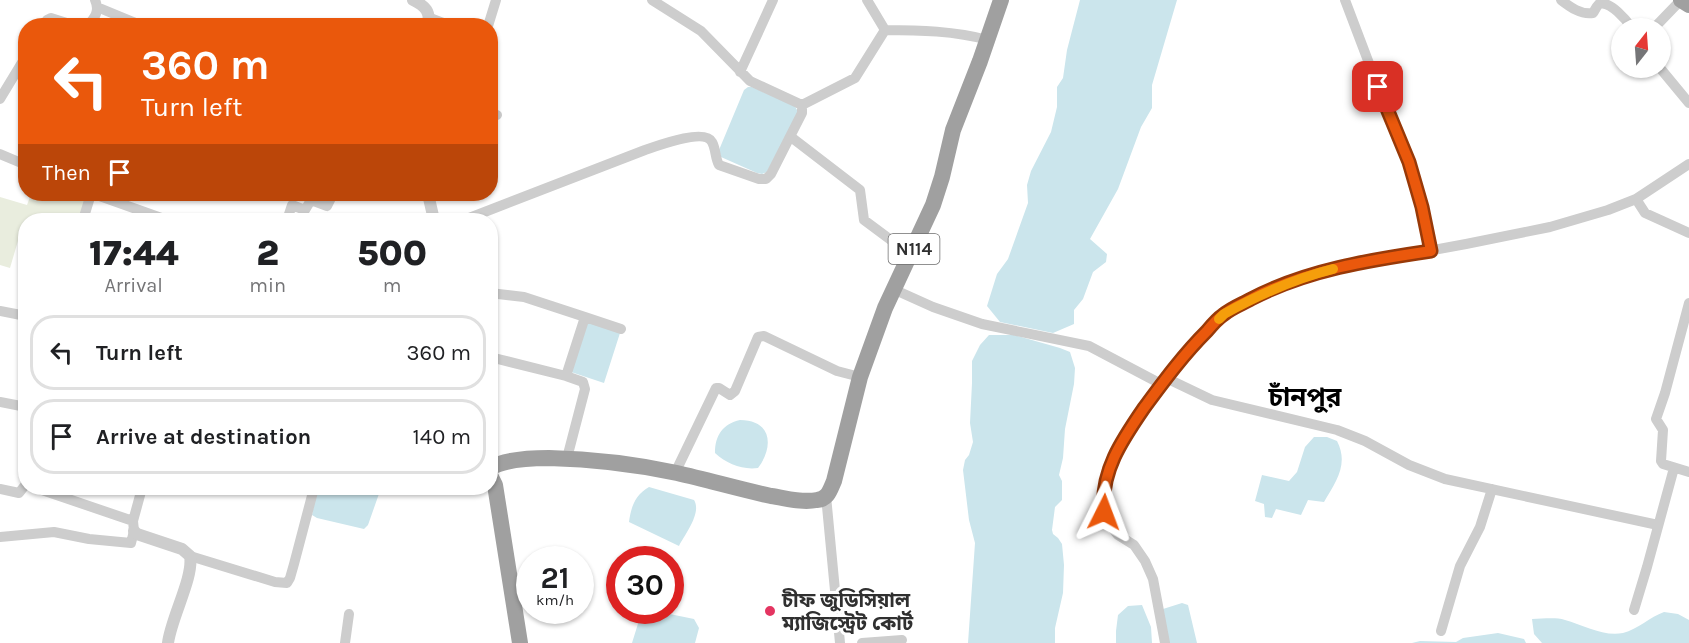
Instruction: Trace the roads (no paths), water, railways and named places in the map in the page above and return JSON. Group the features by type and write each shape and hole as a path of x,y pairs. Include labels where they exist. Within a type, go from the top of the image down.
{"highway":[{"name":"N114","path":"826,496 834,481 860,377 893,289 933,205 953,130 1001,0"},
{"path":"1681,0 1689,5"},
{"path":"498,464 525,459 567,458 675,473 794,500 817,500 826,496"},
{"path":"488,495 499,537 520,643"},
{"path":"496,495 510,643"}],"street":[{"path":"413,0 425,6 429,18"},
{"path":"490,18 496,0"},
{"path":"652,0 701,31 750,81 802,105"},
{"path":"740,72 773,0"},
{"path":"867,0 885,30"},
{"path":"1345,0 1409,162 1422,207 1431,251"},
{"path":"1561,0 1583,13 1590,14 1602,2 1610,2 1625,18"},
{"path":"1664,18 1681,0"},
{"path":"94,18 97,12 96,3"},
{"path":"96,3 127,18"},
{"path":"802,105 855,78 885,30"},
{"path":"885,30 930,31 974,36 988,40"},
{"path":"0,99 18,69"},
{"path":"1668,78 1689,103"},
{"path":"482,213 653,147 698,136 706,137 711,141 719,165 759,179 769,178 802,113 802,105"},
{"path":"791,137 859,189 864,220 911,255"},
{"path":"0,154 18,162"},
{"path":"1165,643 1154,579 1140,551 1118,535 1105,519 1106,478 1114,454 1164,381 1224,314 1267,291 1304,276 1550,227 1608,210 1636,199 1689,164"},
{"path":"1636,199 1645,213 1689,233"},
{"path":"117,201 148,213"},
{"path":"289,213 292,205 304,210 310,201"},
{"path":"314,201 327,206 330,201"},
{"path":"893,289 933,307 982,324 1089,346 1164,381 1212,400 1337,430 1365,441 1409,465 1445,478 1658,525"},
{"path":"498,294 524,297 621,329"},
{"path":"1689,303 1656,419 1663,430 1661,461 1665,465 1689,472"},
{"path":"0,311 18,314"},
{"path":"566,376 585,317"},
{"path":"675,473 716,388 730,395 735,392 758,337 764,336 837,370 860,377"},
{"path":"498,359 583,382 585,389 567,458"},
{"path":"0,402 18,405"},
{"path":"1634,610 1674,468"},
{"path":"0,489 18,493"},
{"path":"1441,631 1460,566 1480,527 1492,489"},
{"path":"52,495 137,534 182,549 190,556 275,582 287,583 312,495"},
{"path":"133,531 141,495"},
{"path":"826,496 840,643"},
{"path":"0,537 54,532 89,538 133,531"},
{"path":"168,643 191,570 190,556"},
{"path":"345,643 350,614"},
{"path":"862,643 902,640"}],"water":[{"path":"1080,0 1177,0 1152,85 1152,108 1141,127 1118,189 1090,239 1107,254 1106,262 1093,272 1083,299 1074,310 1074,324 1053,333 1000,322 987,306 997,274 1008,259 1028,203 1027,185 1031,171 1051,132 1057,107 1057,87 1063,78 1067,50"},
{"path":"748,87 795,106 798,112 767,172 762,174 721,157 719,150 744,90"},
{"path":"587,322 620,333 604,383 571,372"},
{"path":"989,335 1014,335 1060,348 1070,352 1075,368 1059,475 1062,481 1062,500 1055,507 1052,530 1062,544 1064,565 1063,593 1055,628 1055,643 968,643 975,543 969,520 963,470 973,442 970,423 972,361 980,345"},
{"path":"740,420 751,421 759,425 767,436 766,452 758,468 735,465 715,453 721,431 729,424"},
{"path":"1314,437 1327,437 1337,441 1342,457 1340,473 1324,502 1308,500 1301,515 1276,509 1272,518 1265,517 1264,504 1255,501 1262,475 1289,481 1297,472 1305,447"},
{"path":"649,487 694,500 696,511 679,546 629,522 634,502"},
{"path":"316,495 379,495 368,525 364,529 312,515"},
{"path":"1182,603 1188,605 1197,643 1168,643 1163,609"},
{"path":"1142,605 1151,627 1152,643 1116,643 1118,615 1128,606"},
{"path":"1664,612 1678,614 1689,620 1689,643 1542,643 1534,634 1532,619 1561,619 1601,632 1616,634 1639,626"},
{"path":"684,617 694,619 699,628 695,643 632,643 638,624 684,624"},
{"path":"1498,633 1524,639 1526,643 1412,643 1420,641 1456,642 1463,638"}],"place":[{"name":"চীফ জুডিসিয়াল ম্যাজিস্ট্রেট কোর্ট","path":"770,611"}],"district":[{"name":"চাঁনপুর","path":"1305,397"}]}
